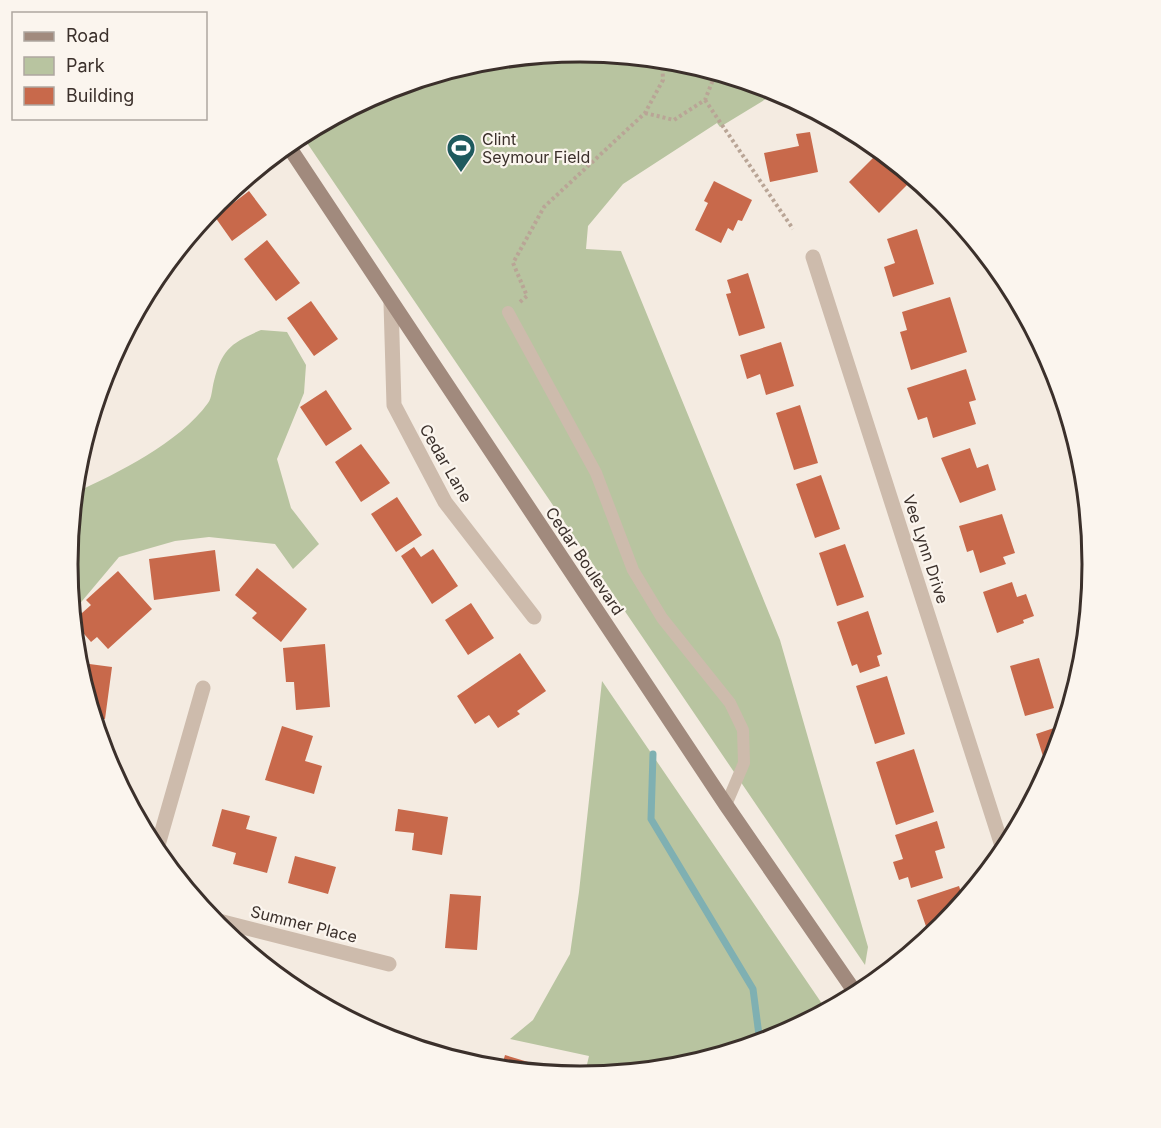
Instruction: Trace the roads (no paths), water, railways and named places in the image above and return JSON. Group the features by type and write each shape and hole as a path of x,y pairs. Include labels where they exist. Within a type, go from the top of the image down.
{"street":[{"name":"Cedar Boulevard","path":"292,152 726,805 851,988"},
{"name":"Vee Lynn Drive","path":"813,257 1000,840"},
{"name":"Cedar Lane","path":"391,303 394,405 446,502 534,617"},
{"path":"160,838 203,688"},
{"name":"Summer Place","path":"230,924 389,964"}],"lane":[{"path":"508,312 596,473 633,570 662,618 730,703 743,730 744,763 726,805"}],"waterway":[{"path":"653,754 651,819 753,989 759,1034"}],"place":[{"name":"Clint Seymour Field","path":"461,174"}]}
